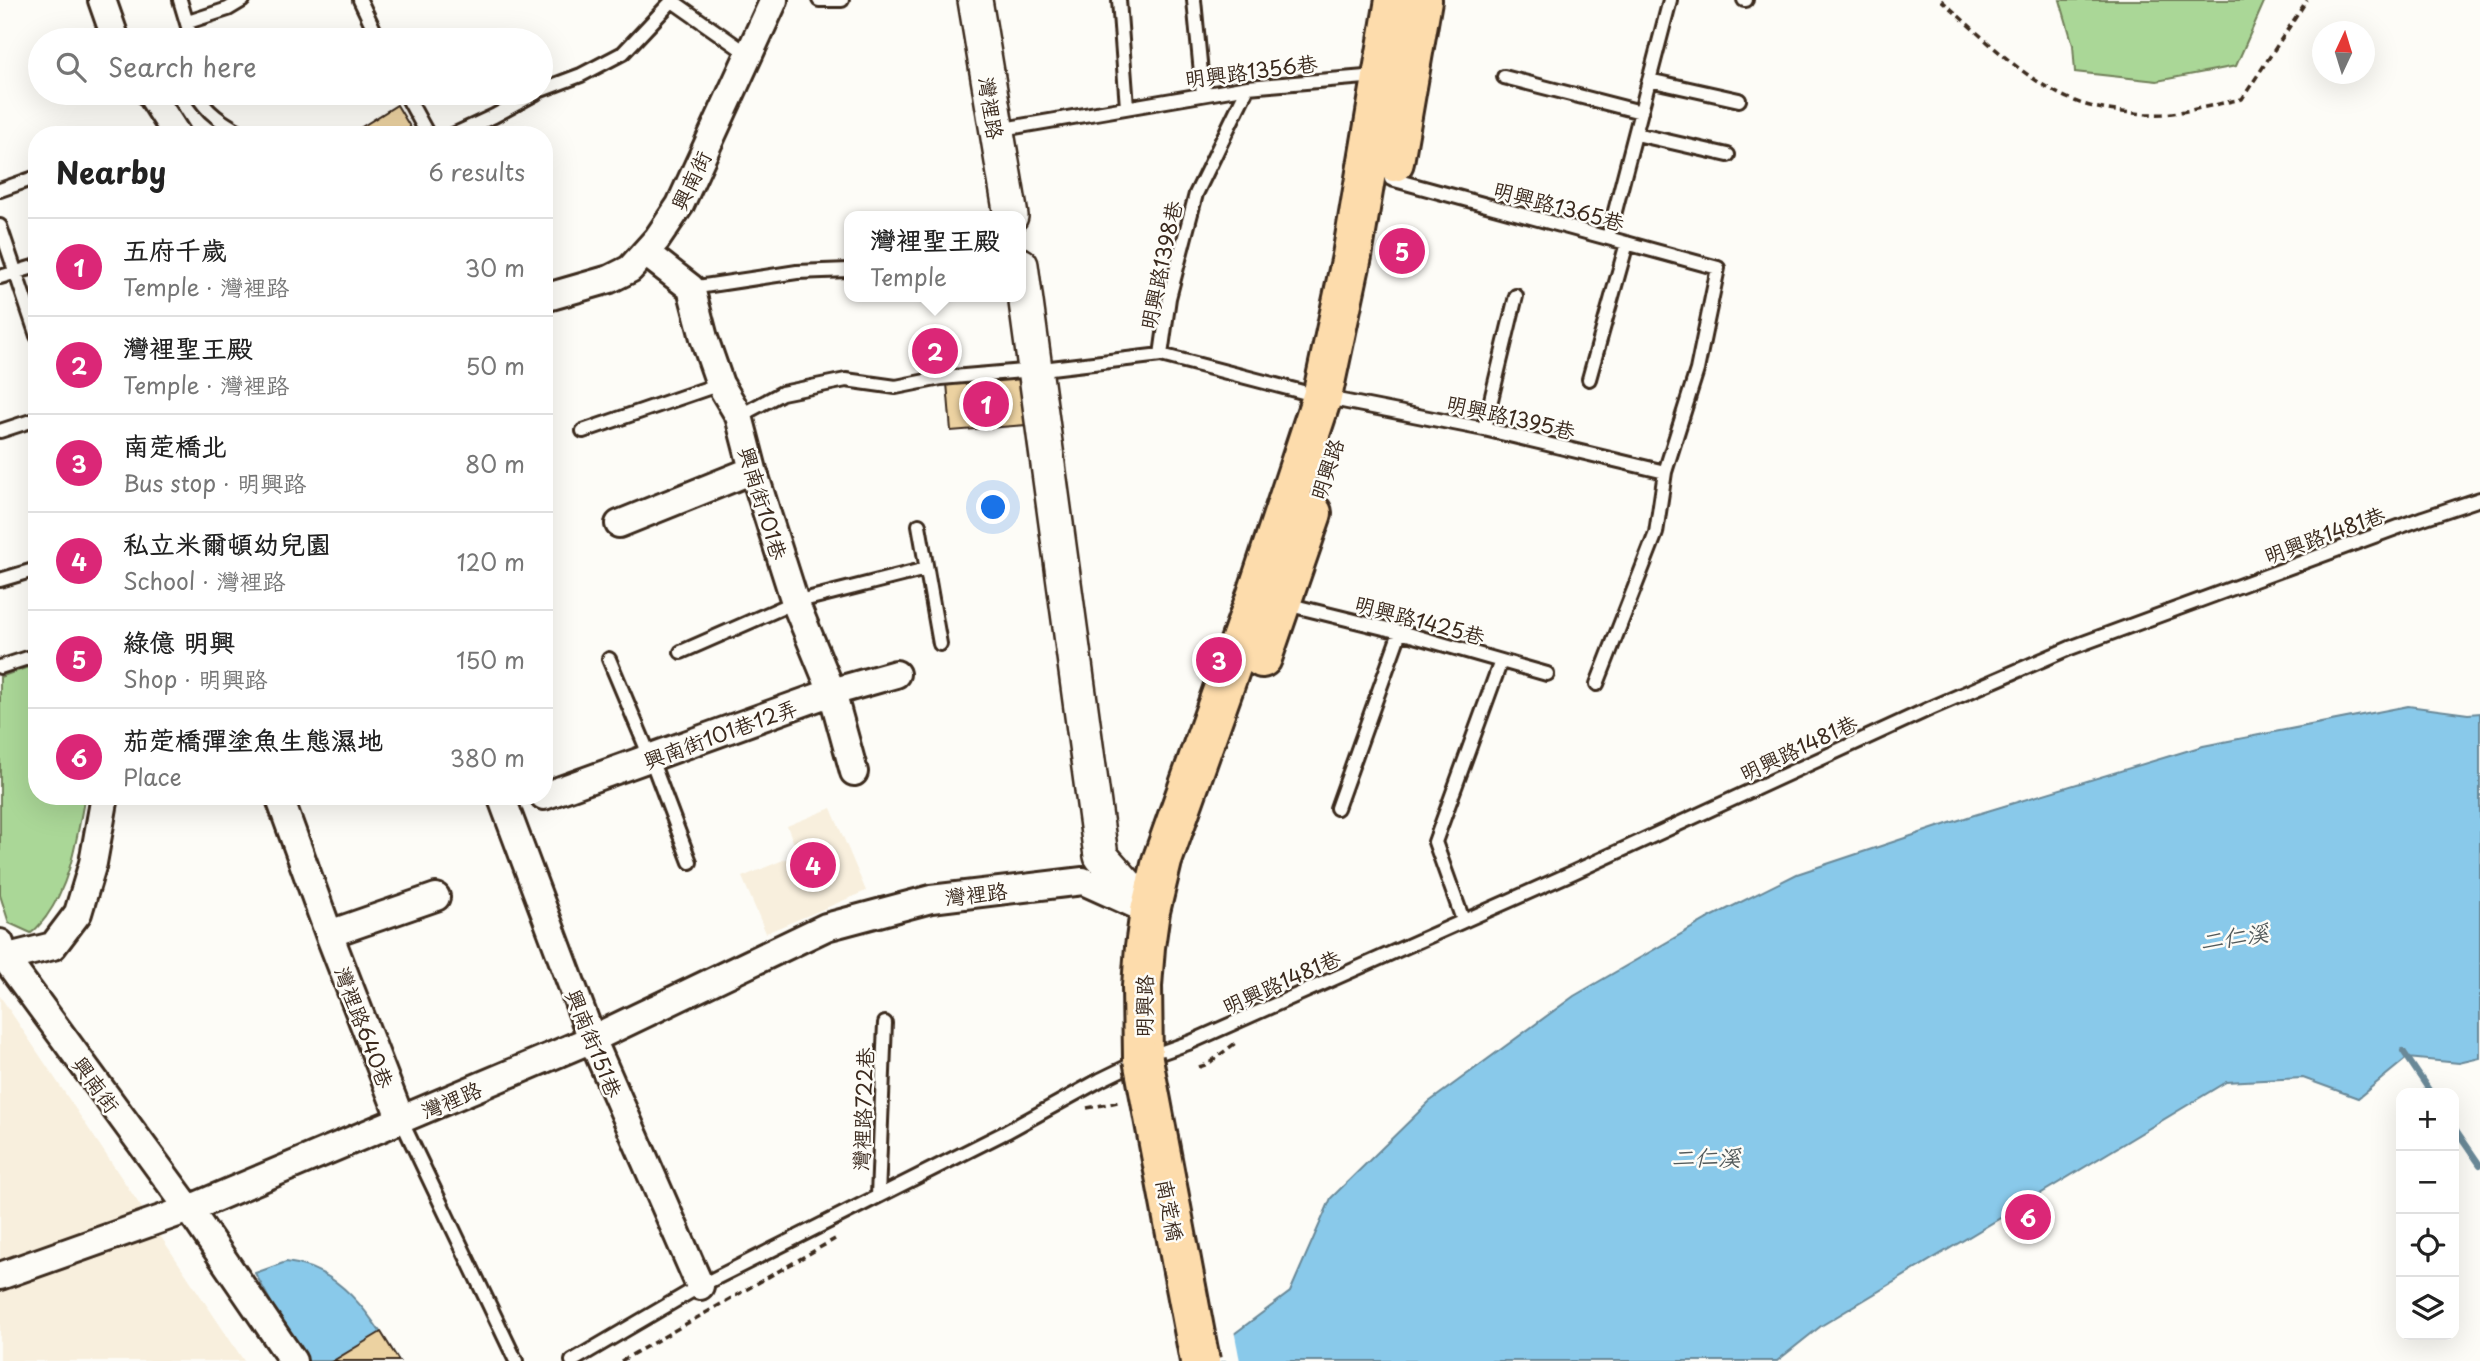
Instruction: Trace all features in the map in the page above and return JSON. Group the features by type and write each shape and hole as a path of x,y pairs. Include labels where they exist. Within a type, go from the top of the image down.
{"main road":[{"name":"明興路","path":"1143,1059 1142,986 1150,911 1162,861 1257,594 1335,399 1352,256 1395,0"},
{"name":"明興路","path":"1150,911 1186,865 1282,603 1335,399 1377,260 1422,0"},
{"name":"南萣橋","path":"1143,1059 1200,1361"}],"street":[{"path":"102,0 112,28"},
{"name":"興南街","path":"553,295 610,279 630,268 646,253 680,205 774,0"},
{"name":"灣裡路","path":"975,0 995,131 1011,211"},
{"path":"158,105 171,126"},
{"path":"646,253 691,288"},
{"name":"興南街101巷","path":"691,288 720,384 739,416 753,470 795,602 832,692 854,772"},
{"path":"1026,302 1101,856 1150,911"},
{"path":"619,524 753,470"},
{"name":"興南街101巷12弄","path":"553,793 832,692 896,674"},
{"name":"興南街","path":"103,805 93,863 78,913 53,946 2,953 189,1209 293,1361"},
{"name":"灣裡路640巷","path":"282,805 328,934 401,1120"},
{"name":"興南街151巷","path":"504,805 592,1039 700,1286"},
{"name":"灣裡路","path":"189,1209 592,1039 826,927 931,898 1083,881 1150,911"},
{"path":"328,934 436,897"},
{"path":"0,1276 189,1209"}],"lane":[{"path":"180,0 189,28"},
{"path":"188,22 228,9 243,0"},
{"path":"360,0 373,28"},
{"path":"819,0 842,0"},
{"path":"1119,0 1127,107"},
{"path":"1194,0 1203,94"},
{"path":"1608,238 1670,0"},
{"path":"553,86 623,53 671,1 748,54"},
{"name":"明興路1356巷","path":"995,131 1248,87 1381,76"},
{"path":"1504,77 1641,112"},
{"path":"1649,80 1739,100"},
{"name":"明興路1398巷","path":"1248,87 1196,194 1169,298 1161,355 1335,399"},
{"path":"204,105 217,120 228,126"},
{"path":"412,105 423,126"},
{"path":"472,126 515,105"},
{"path":"1636,134 1728,155"},
{"name":"明興路1365巷","path":"1391,179 1718,268 1697,370 1665,472"},
{"path":"0,190 28,180"},
{"path":"0,226 28,309"},
{"path":"1589,379 1627,243"},
{"path":"0,277 28,269"},
{"path":"691,288 797,272 844,270"},
{"path":"1484,429 1516,296"},
{"path":"739,416 782,393 846,380 896,387 941,378 1161,355"},
{"path":"583,430 720,384"},
{"name":"明興路1395巷","path":"1335,399 1484,429 1665,472"},
{"path":"0,431 28,422"},
{"path":"1597,684 1656,533 1665,472"},
{"name":"明興路1481巷","path":"1143,1059 1191,1042 2070,648 2480,499"},
{"path":"919,525 940,644"},
{"path":"681,652 795,602 926,569"},
{"path":"0,580 28,572"},
{"name":"明興路1425巷","path":"1282,603 1400,632 1547,674"},
{"path":"1337,808 1400,632"},
{"path":"0,667 28,658"},
{"path":"609,659 690,862"},
{"path":"1463,920 1434,842 1501,661"},
{"name":"灣裡路722巷","path":"878,1196 885,1023"},
{"path":"572,1361 700,1286 1143,1059"},
{"path":"401,1120 516,1361"}],"path":[{"path":"1941,0 2000,53 2046,86 2083,104 2120,111 2163,114 2242,99 2307,0"},
{"path":"1078,1110 1118,1102"}],"shaded area":[{"path":"831,808 866,891 766,933 742,877 798,854 787,826"},
{"path":"0,996 244,1361 0,1361"}],"green space":[{"path":"2060,0 2265,0 2236,66 2157,81 2075,72 2073,45"},
{"path":"28,667 28,805 83,805 72,859 62,889 46,917 31,933 9,923 0,895 0,677"}],"water":[{"name":"二仁溪","path":"2408,706 2468,714 2480,713 2480,1058 2459,1063 2407,1058 2358,1098 2303,1078 2226,1082 1821,1326 1777,1361 1198,1361 1290,1292 1331,1198 1429,1102 1574,996 1709,918 1797,874 1971,816 2203,746"},
{"path":"286,1262 306,1266 339,1284 366,1312 399,1361 303,1361 255,1273"}],"pier":[{"path":"1234,1330 1240,1361 1194,1361 1213,1346"}],"building":[{"path":"397,105 410,126 363,126"},
{"path":"947,330 949,370 924,372 921,332"},
{"path":"1022,377 1026,425 951,431 947,383"},
{"path":"381,1332 399,1361 333,1361"}],"waterway":[{"path":"2403,1051 2428,1088"},
{"path":"2459,1134 2480,1165"}],"place":[{"name":"綠億 明興","path":"1402,251"},
{"name":"灣裡聖王殿","path":"935,351"},
{"name":"五府千歲","path":"986,404"},
{"name":"南萣橋北","path":"1219,660"},
{"name":"私立米爾頓幼兒園","path":"813,865"},
{"name":"茄萣橋彈塗魚生態濕地","path":"2028,1217"}]}
